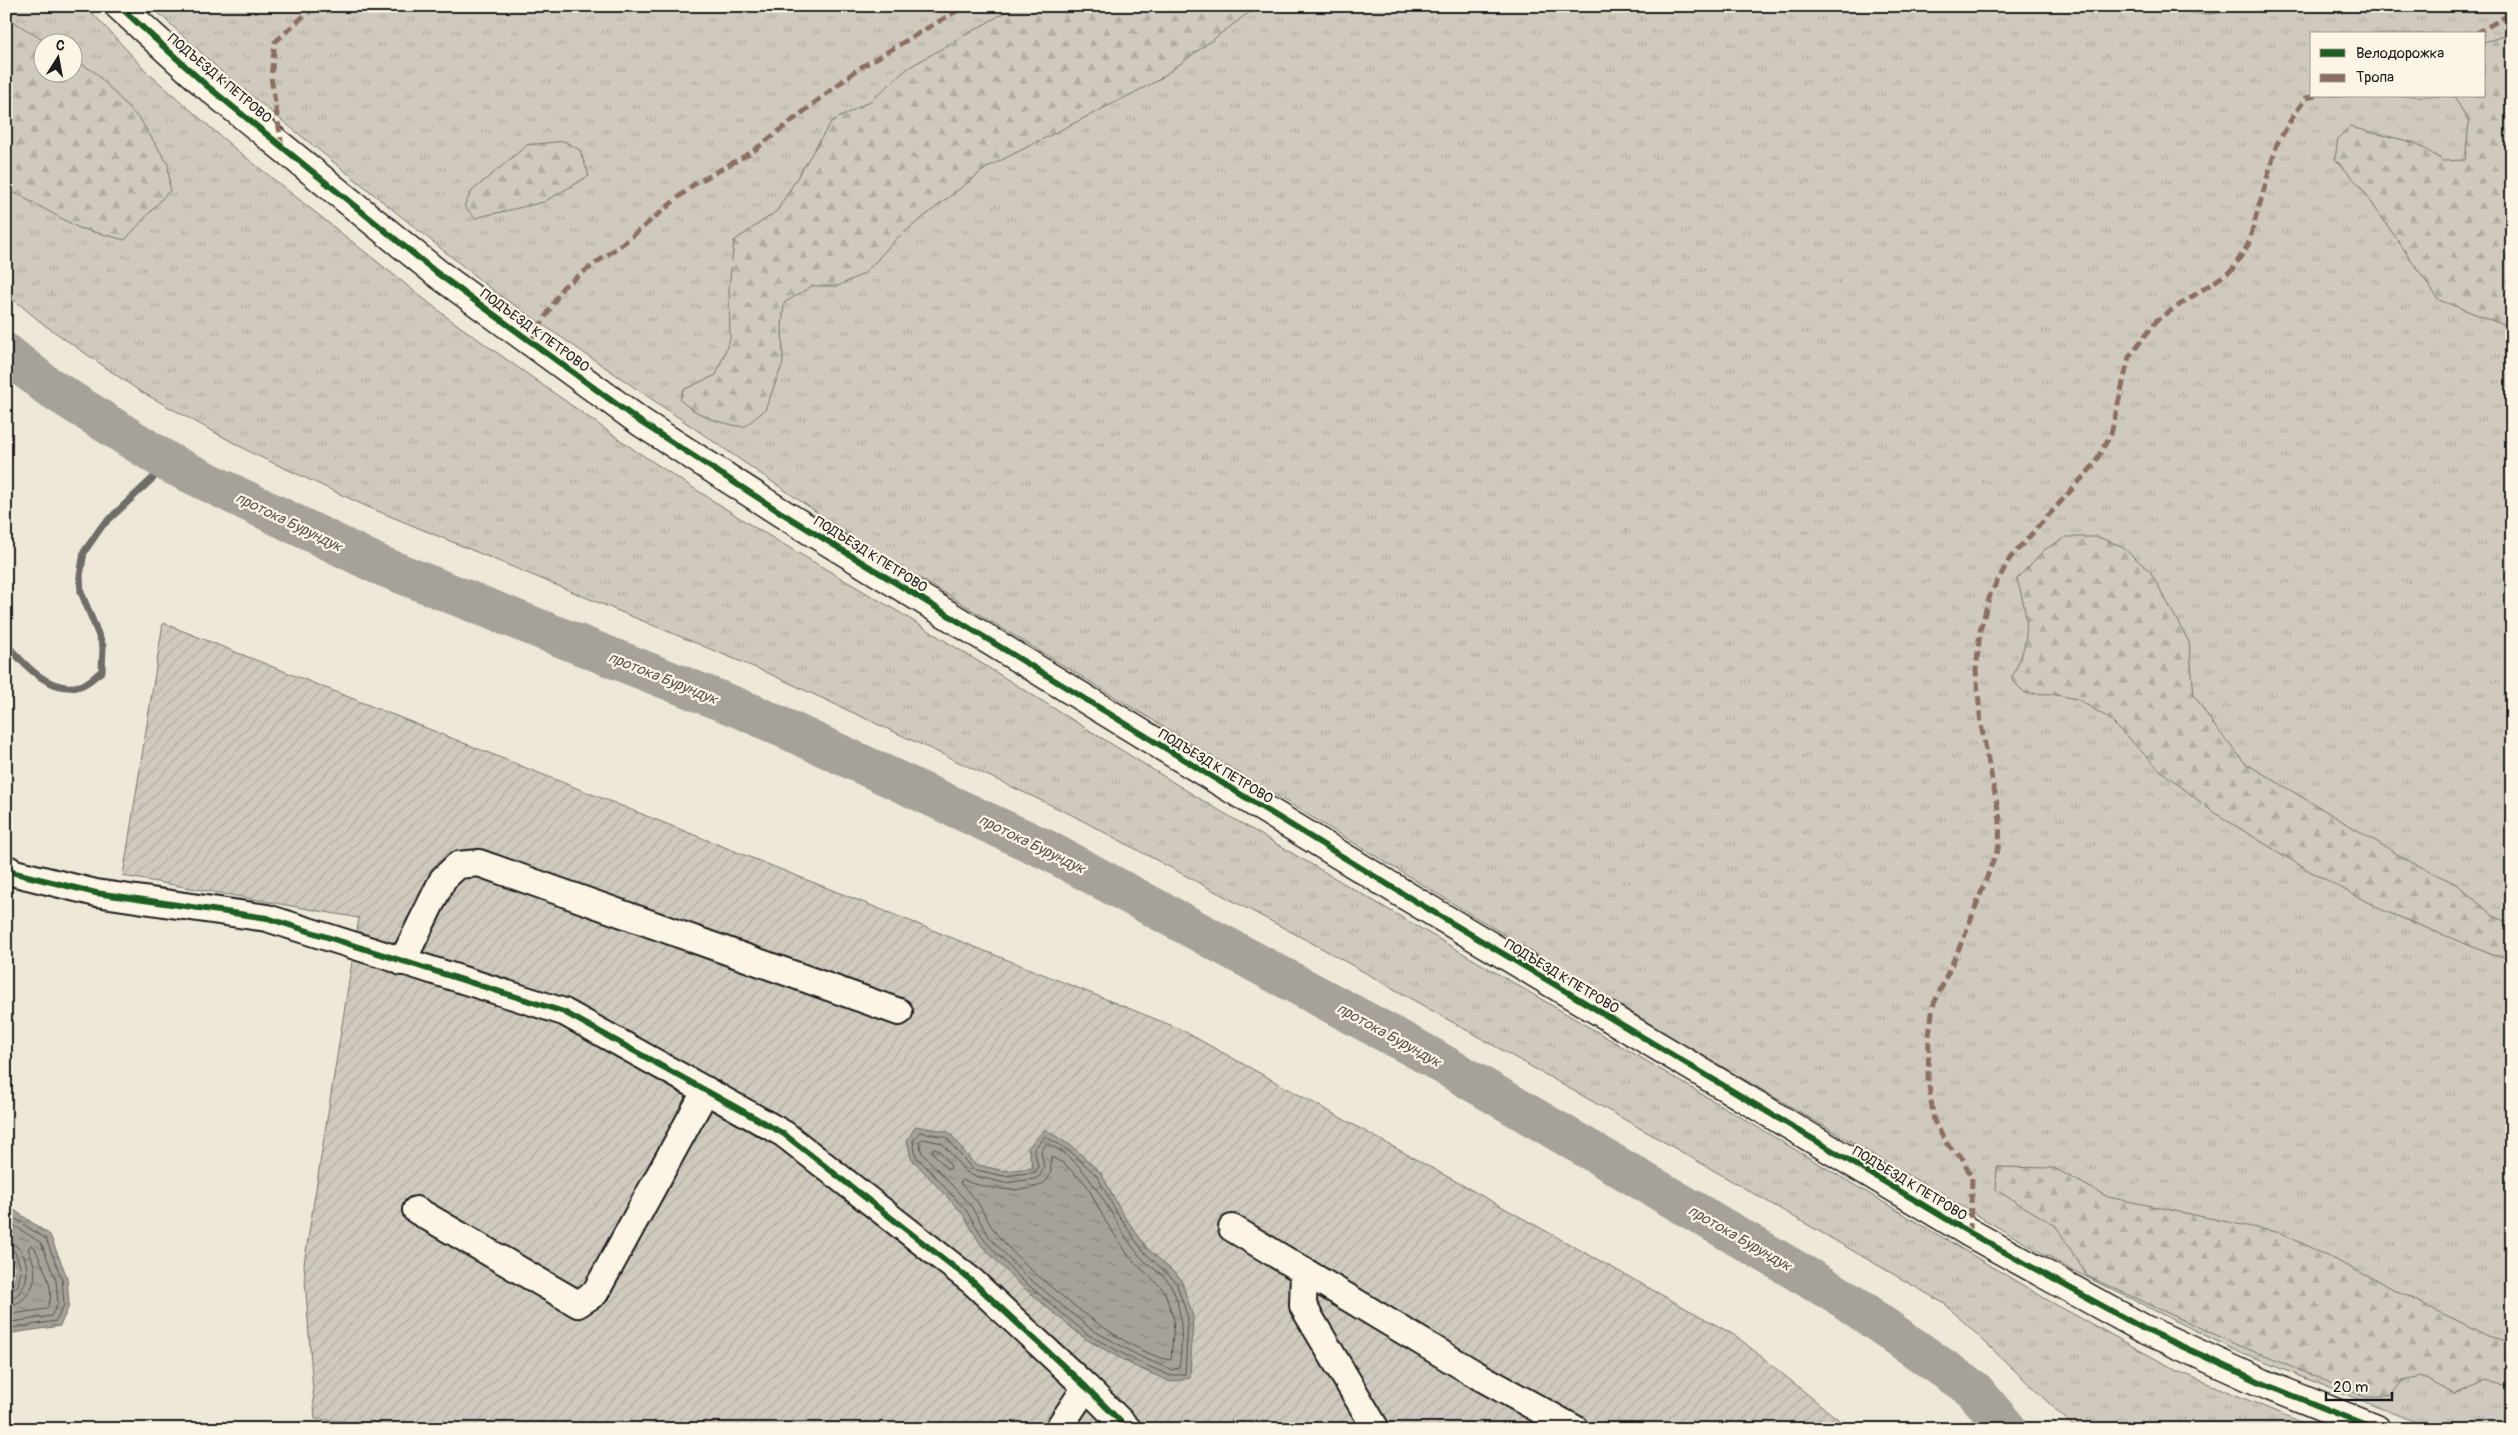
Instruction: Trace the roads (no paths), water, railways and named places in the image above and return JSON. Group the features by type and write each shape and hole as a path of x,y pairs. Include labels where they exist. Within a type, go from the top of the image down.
{"street":[{"name":"ПОДЪЕЗД К ПЕТРОВО","path":"119,6 206,85 437,273 642,424 780,512 1380,880 1970,1233 2144,1329 2269,1386 2376,1429"},
{"path":"402,962 442,879 458,865 478,863 899,1012"},
{"path":"6,868 15,873 96,893 267,918 564,1012 784,1134 973,1282 1086,1386 1128,1429"},
{"path":"416,1210 578,1304 595,1293 706,1090"},
{"path":"1232,1228 1477,1375 1575,1429"},
{"path":"1304,1270 1303,1306 1369,1425"},
{"path":"1058,1429 1086,1386"}],"water":[{"path":"916,1126 949,1132 974,1164 1004,1171 1033,1168 1028,1148 1045,1129 1074,1148 1101,1173 1122,1213 1147,1248 1181,1279 1193,1317 1190,1378 1171,1382 1134,1366 1084,1338 1018,1283 981,1245 962,1213 911,1158 907,1140"},
{"path":"6,1208 14,1210 50,1235 67,1277 69,1306 60,1326 6,1334 6,1288 14,1283 15,1270 12,1258 6,1252"}],"waterway":[{"name":"протока Бурундук","path":"6,353 46,385 169,463 379,565 751,713 1047,850 1422,1052 1843,1298 1974,1390 2007,1429"},
{"path":"6,644 38,676 58,686 83,685 102,671 103,646 81,592 80,576 84,552 102,526 169,463"}]}
